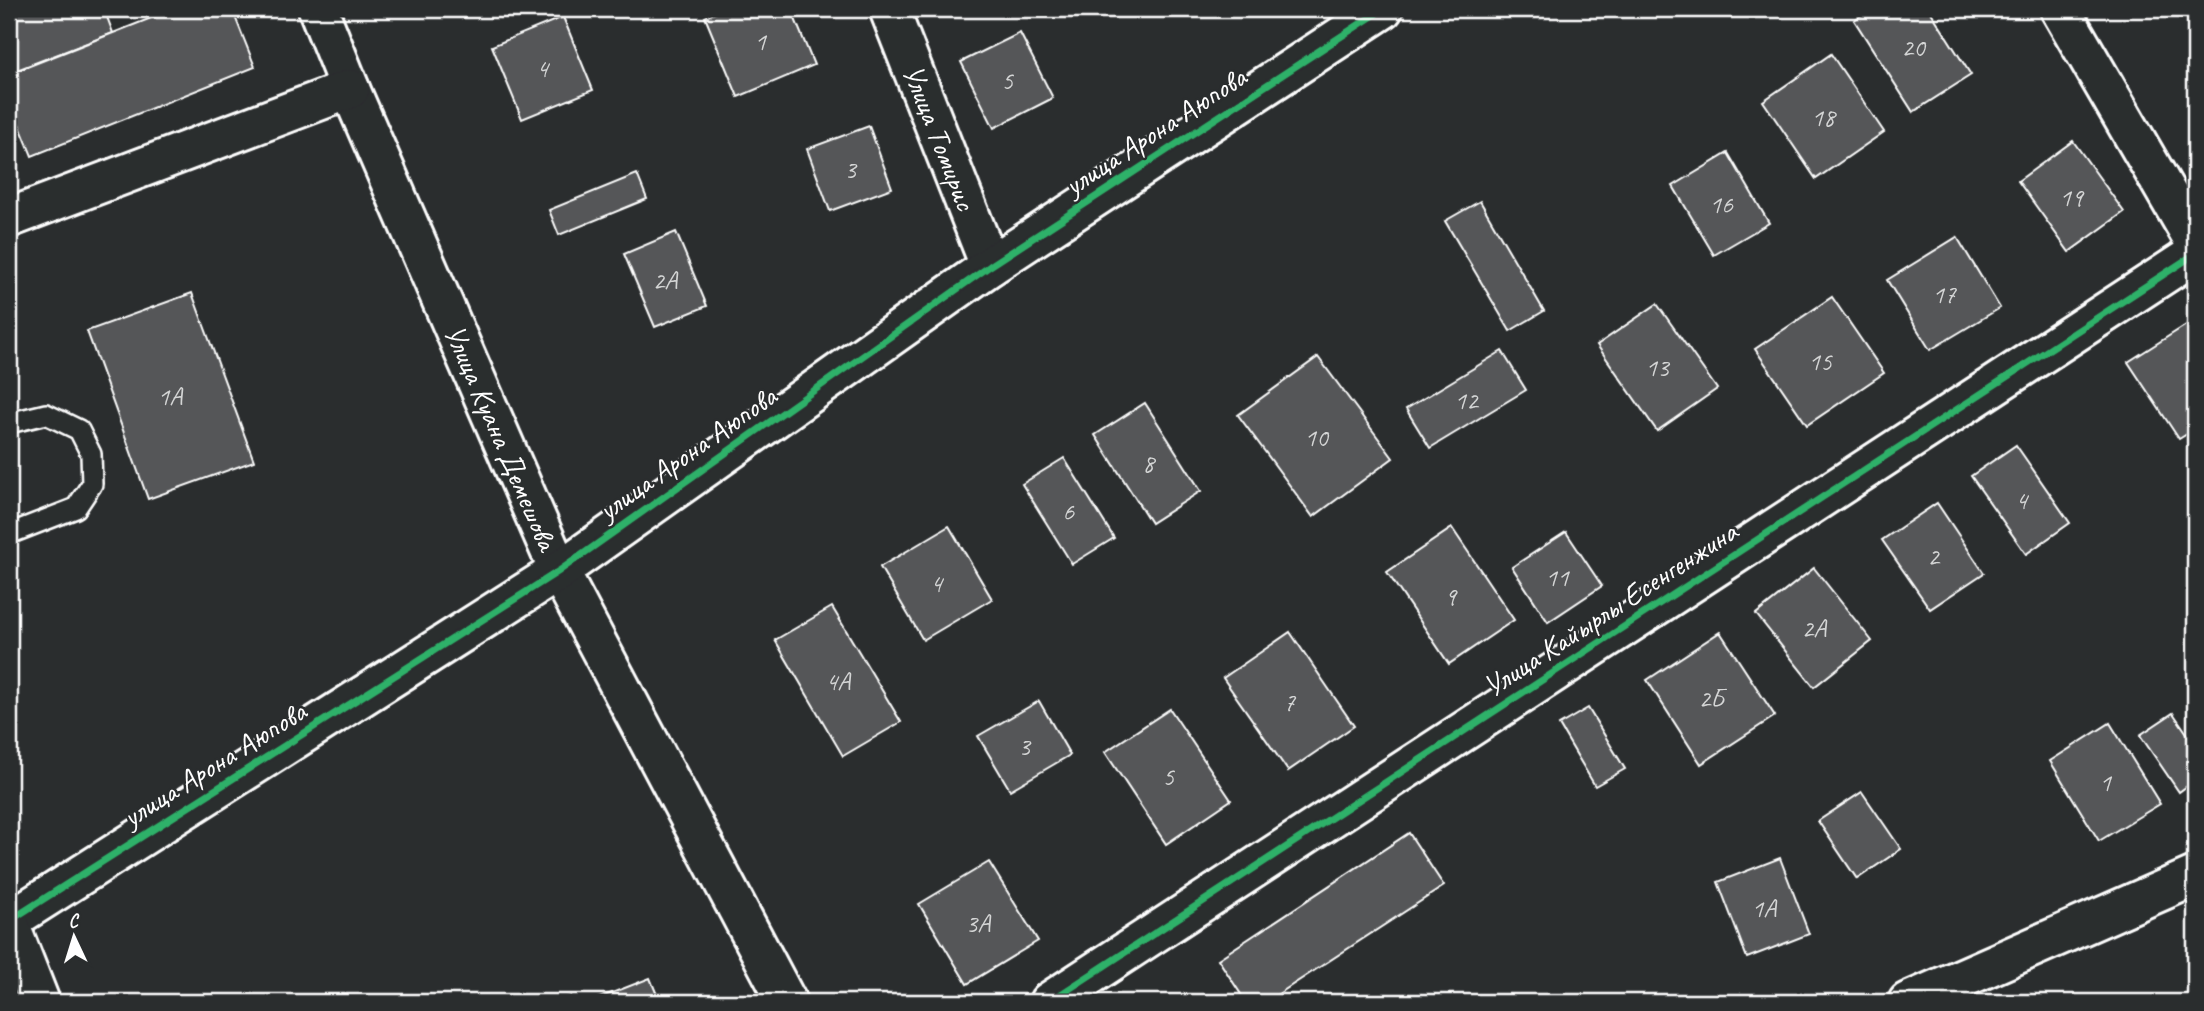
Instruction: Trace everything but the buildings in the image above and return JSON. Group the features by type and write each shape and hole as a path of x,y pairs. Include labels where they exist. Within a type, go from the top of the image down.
{"street":[{"name":"Улица Куана Демешова","path":"318,9 350,89 559,571 787,1002"},
{"name":"Улица Томирис","path":"889,9 990,266"},
{"path":"2060,9 2195,242"},
{"name":"улица Арона Аюпова","path":"9,922 559,571 990,266 1366,14"},
{"path":"9,219 350,89"},
{"name":"Улица Кайырлы Есенгенжина","path":"1049,1002 2195,254"},
{"path":"1908,1002 2195,876"},
{"path":"9,922 40,1002"}],"lane":[{"path":"9,423 46,414 79,430 91,454 92,484 76,508 9,534"}],"cycle path":[{"path":"9,921 559,571 990,266 1383,9"},
{"path":"1049,1002 2195,254"}]}
